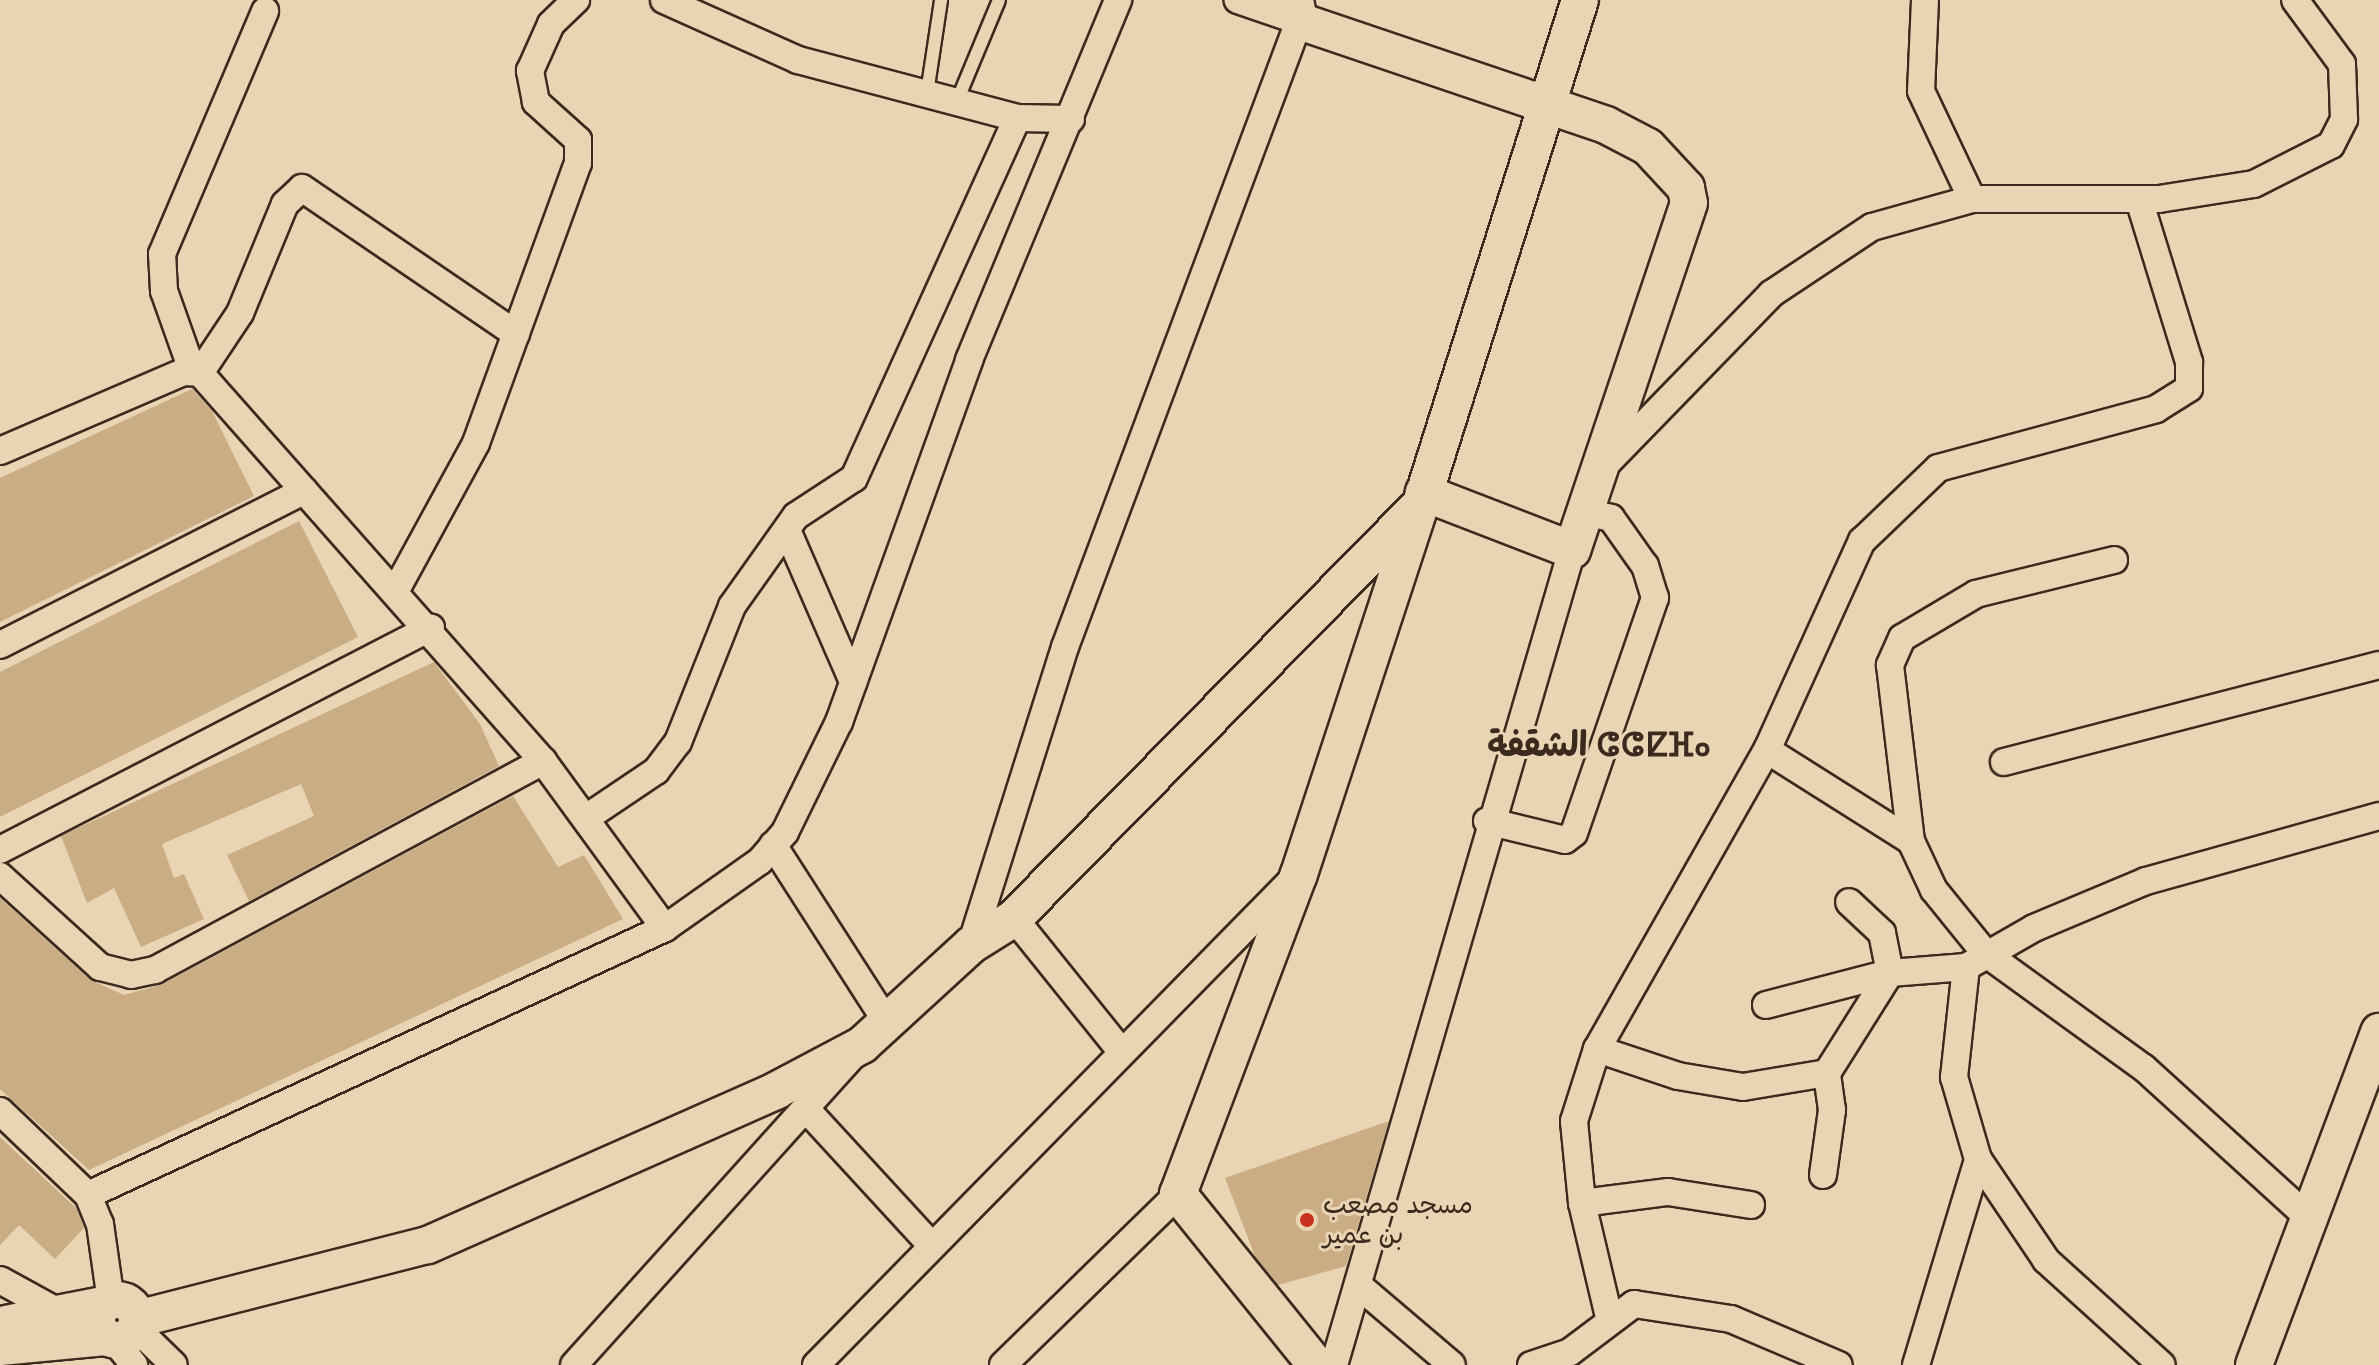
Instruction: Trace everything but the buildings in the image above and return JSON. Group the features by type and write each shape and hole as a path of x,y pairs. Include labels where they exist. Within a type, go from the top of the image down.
{"main road":[{"path":"1316,1365 1178,1194 1299,874 1422,498 1544,102 1580,0"},
{"path":"1297,10 1544,102 1648,147 1677,172 1689,203 1572,550 1422,498"},
{"path":"0,1347 120,1328 428,1245 874,1033 971,945 1014,918 1422,498"},
{"path":"2254,1365 2378,1038"},
{"path":"0,1325 60,1313 120,1328"}],"street":[{"path":"396,590 476,443 581,152 578,140 536,102 530,71 551,24 576,0"},
{"path":"88,1195 665,928 714,899 773,845 853,682 969,360 1118,0"},
{"path":"971,945 1065,647 1297,10 1238,0"},
{"path":"1925,0 1921,91 1972,199"},
{"path":"1487,821 1565,840 1574,833 1655,598 1645,566 1611,518 1589,496 1695,366 1809,265 1872,227 1972,199 2139,199 2254,184 2331,145 2344,119 2342,64 2295,0"},
{"path":"668,1 798,60 1017,118 1071,119"},
{"path":"265,11 162,254 164,291 196,372 431,628 589,816 665,928"},
{"path":"589,816 656,771 678,742 720,628 787,530 854,478 1017,118"},
{"path":"0,451 196,372 240,313 285,204 302,188 516,334"},
{"path":"1609,1317 1582,1203 1574,1121 1597,1049 1767,750 1862,541 1905,496 1967,455 2156,409 2189,388 2189,362 2139,199"},
{"path":"0,645 304,491"},
{"path":"787,530 853,682"},
{"path":"1334,1365 1487,821 1572,550"},
{"path":"2114,560 1976,594 1902,638 1890,665 1911,841 1934,890 1975,960 2144,1068 2308,1217"},
{"path":"0,850 431,628"},
{"path":"2004,762 2379,665"},
{"path":"1767,750 1911,841"},
{"path":"0,876 100,967 131,975 155,970 543,761"},
{"path":"1766,1005 1890,973 1975,960 2146,881 2379,816"},
{"path":"574,1365 874,1033 773,845"},
{"path":"816,1365 1120,1050 1299,874"},
{"path":"1823,1175 1832,1110 1827,1073 1890,973 1882,933 1849,902"},
{"path":"1014,918 1120,1050"},
{"path":"1975,960 1954,1077 1978,1159 2037,1250 2162,1365"},
{"path":"1597,1049 1678,1076 1743,1087 1827,1073"},
{"path":"807,1110 931,1245"},
{"path":"0,1111 88,1195 100,1224 120,1328 174,1365"},
{"path":"1916,1365 1978,1159"},
{"path":"1582,1203 1668,1192 1751,1205"},
{"path":"1003,1365 1178,1194"},
{"path":"0,1280 60,1313"},
{"path":"1358,1285 1452,1365"},
{"path":"1531,1365 1570,1352 1609,1317 1634,1304 1669,1305 1797,1342 1839,1365"}],"lane":[{"path":"927,93 941,0"},
{"path":"957,101 999,0"}],"place":[{"name":"مسجد مصعب بن عمير","path":"1307,1220"}],"district":[{"name":"الشقفة ⵛⵛⵇⴼⴰ","path":"1599,746"}]}
